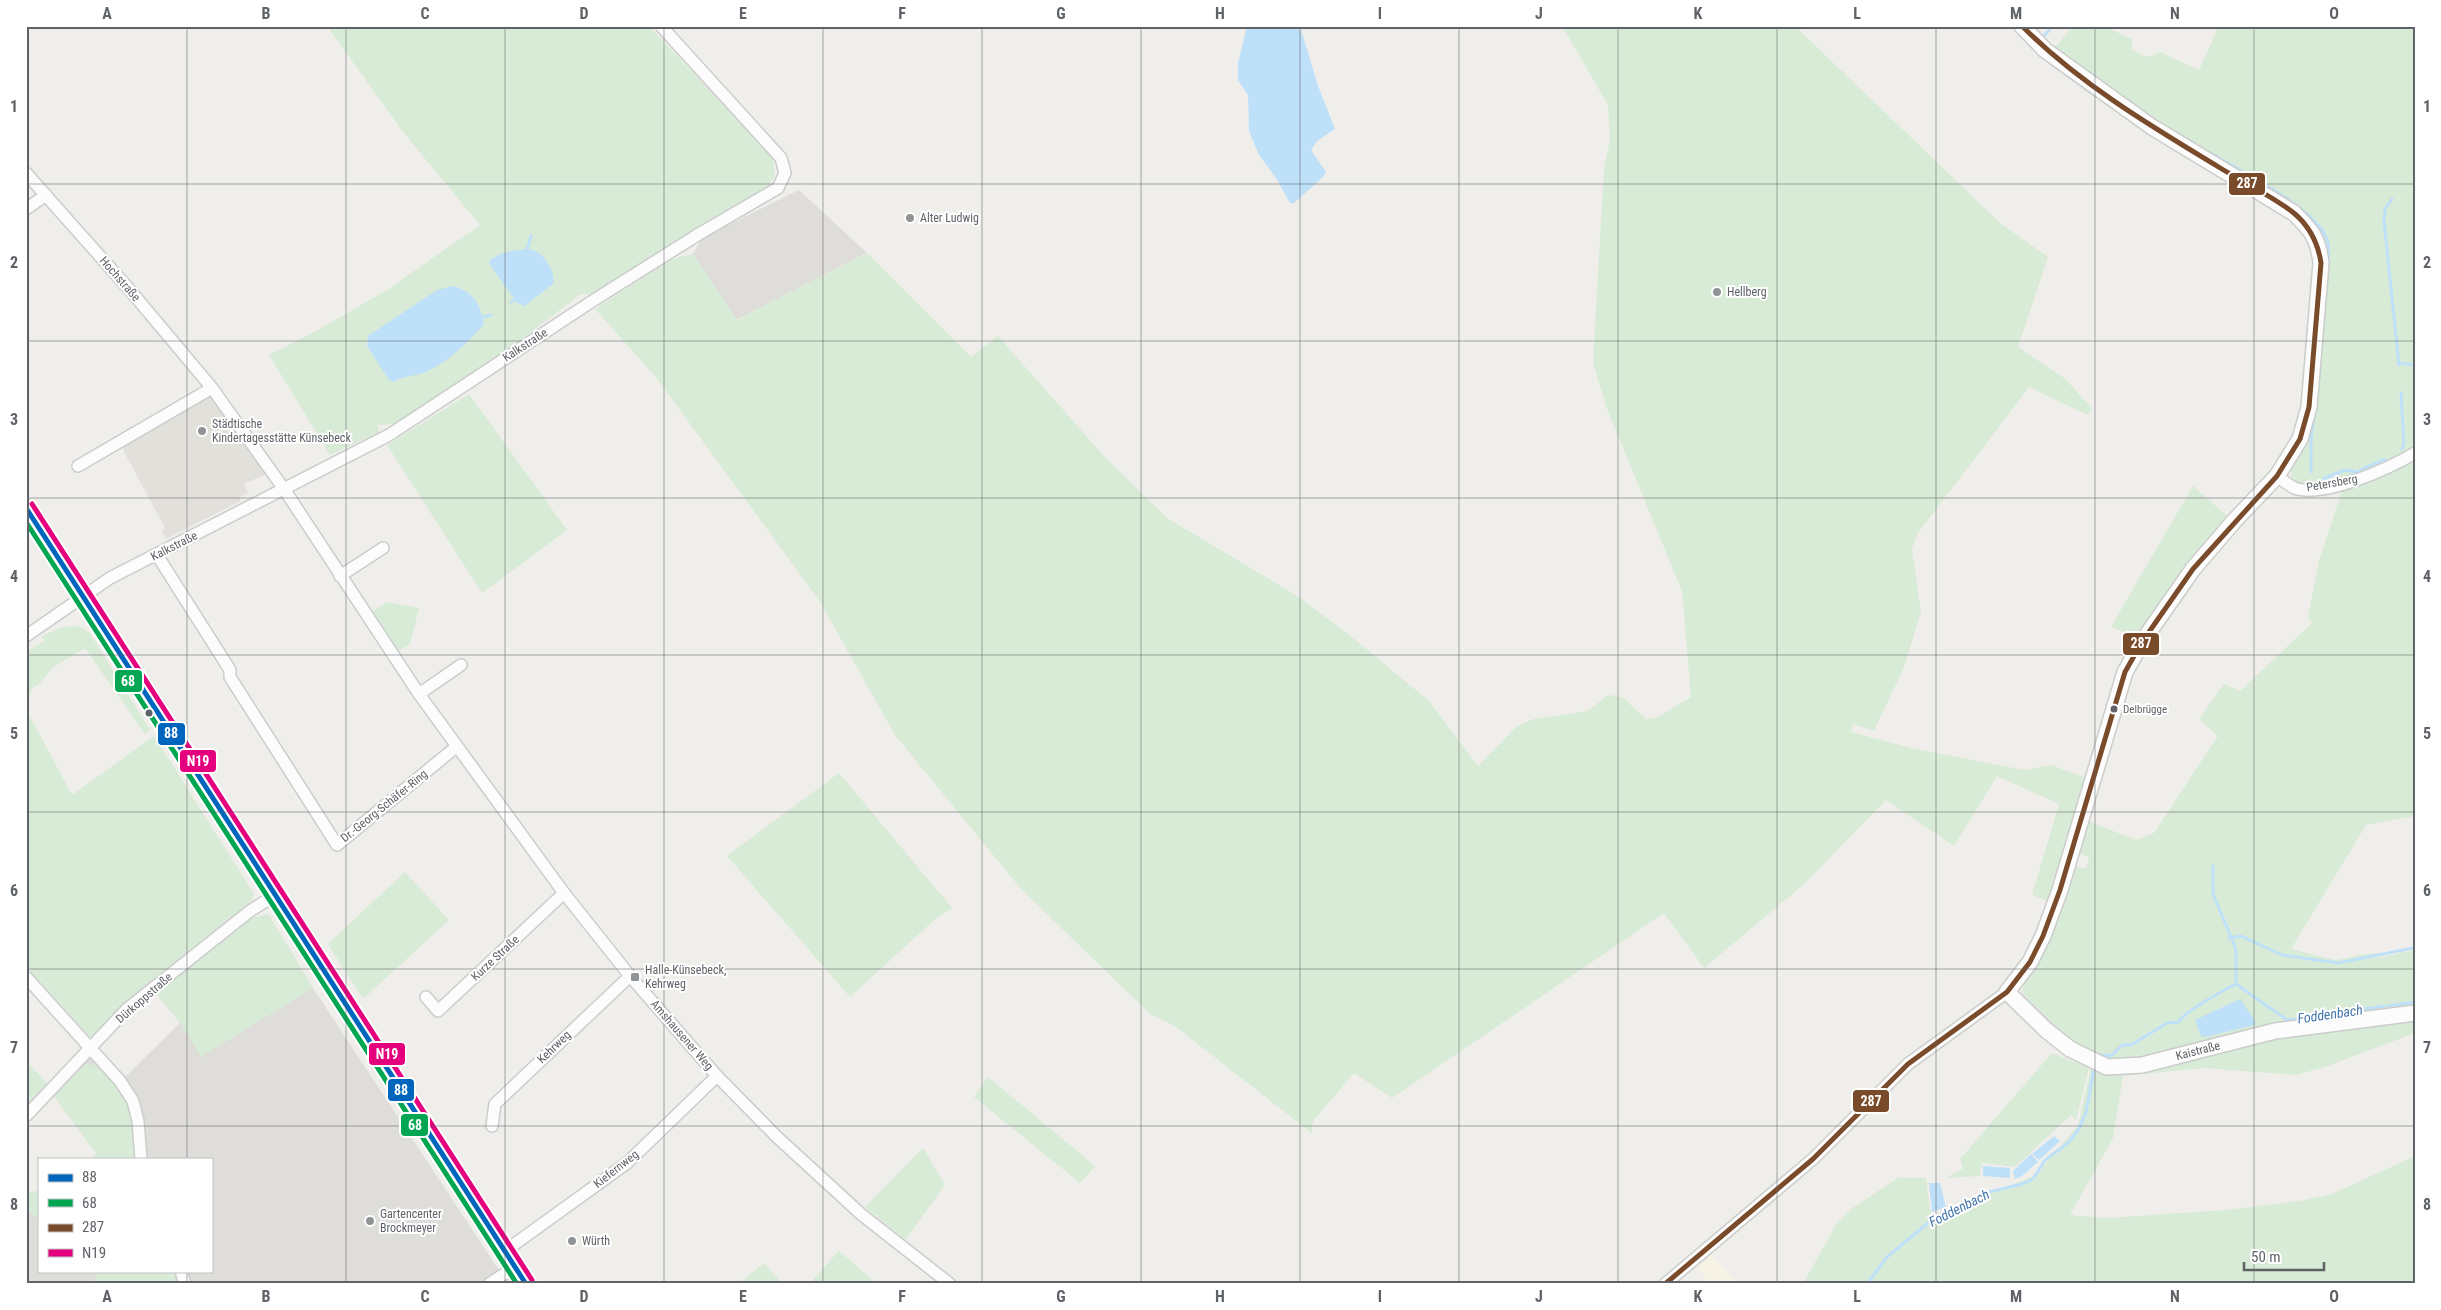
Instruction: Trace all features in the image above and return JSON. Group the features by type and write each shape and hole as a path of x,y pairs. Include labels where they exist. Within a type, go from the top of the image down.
{"street":[{"name":"Kalkstraße","path":"26,636 110,578 389,435 594,300 699,234 778,188 786,173 781,158 661,26"},
{"path":"1665,1284 1813,1160 1908,1064 2007,992 2030,962 2043,936 2060,890 2125,672 2142,642 2193,569 2235,520 2277,476 2300,440 2309,407 2321,263 2319,246 2312,231 2294,213 2152,127 2095,87 2045,50 2022,26"},
{"name":"Hochstraße","path":"26,173 212,388 284,489"},
{"path":"26,209 46,195"},
{"path":"78,466 212,388"},
{"name":"Petersberg","path":"2277,476 2296,489 2313,489 2355,481 2394,465 2415,453"},
{"path":"284,489 418,694 456,747"},
{"path":"26,508 526,1284"},
{"path":"340,576 384,548"},
{"name":"Dr.-Georg-Schäfer-Ring","path":"157,555 230,670 230,677 337,845 456,747"},
{"path":"418,694 461,665"},
{"name":"Amshausener Weg","path":"456,747 564,893 630,976 717,1076 833,1191 950,1284"},
{"name":"Kurze Straße","path":"426,997 438,1011 564,893"},
{"name":"Dürkoppstraße","path":"26,1116 128,1009 250,911 275,895"},
{"path":"26,976 90,1050 120,1081 132,1101 138,1120 141,1158"},
{"name":"Kehrweg","path":"492,1126 495,1104 630,976"},
{"name":"Kaistraße","path":"2007,992 2046,1030 2070,1049 2107,1067 2142,1065 2275,1031 2415,1013"},
{"name":"Kiefernweg","path":"505,1251 627,1163 717,1076"},
{"path":"489,1284 515,1267"},
{"path":"181,1272 185,1284"}],"shaded area":[{"path":"799,190 867,253 736,320 693,254 702,238"},
{"path":"211,393 266,474 244,484 248,493 240,497 240,501 166,539 162,530 165,528 121,446"},
{"path":"268,914 313,988 508,1284 174,1284 176,1272 212,1272 212,1158 135,1158 134,1122 78,1068 98,1045 100,1050 125,1077 180,1023 155,992"},
{"path":"26,1206 38,1220 38,1272 99,1272 96,1275 94,1284 26,1284"},
{"path":"1711,1255 1738,1284 1710,1284 1697,1268"}],"green space":[{"path":"327,26 649,26 773,158 775,175 769,185 590,295 581,294 499,356 395,424 377,425 379,432 330,455 269,355 316,331 387,290 480,225 403,132"},
{"path":"1562,26 1795,26 2000,223 2048,257 2018,347 2064,378 2092,408 2088,415 2029,387 1918,533 1912,549 1921,612 1904,667 1874,731 1853,724 1851,732 1911,748 2024,770 2051,765 2086,778 2048,901 2032,895 2059,804 1997,776 1954,846 1886,800 1804,884 1704,968 1664,913 1392,1098 1354,1073 1314,1120 1311,1127 1313,1134 1176,1027 1149,1013 1021,889 895,735 819,600 655,376 595,309 672,259 693,254 737,320 867,253 971,357 998,336 1103,455 1167,518 1294,594 1347,633 1429,701 1478,766 1517,726 1534,719 1588,711 1608,695 1622,697 1646,719 1656,718 1691,697 1682,591 1607,409 1593,363 1604,168 1610,140 1608,105"},
{"path":"2073,26 2103,26 2132,39 2132,49 2139,54 2149,56 2160,52 2199,70 2219,26 2415,26 2415,445 2392,461 2351,476 2311,485 2296,482 2291,476 2291,470 2305,442 2328,264 2325,244 2317,228 2297,208 2155,122 2058,53 2056,46"},
{"path":"469,394 567,530 482,593 387,445"},
{"path":"2415,460 2415,816 2366,825 2291,949 2335,960 2373,953 2375,958 2415,950 2415,1008 2142,1059 2108,1060 2081,1049 2046,1021 2022,992 2026,977 2052,932 2075,866 2086,869 2089,857 2079,853 2088,821 2136,840 2154,833 2218,736 2199,719 2224,684 2240,691 2312,623 2308,617 2319,561 2342,490 2376,479"},
{"path":"2193,486 2228,517 2185,565 2137,637 2111,627"},
{"path":"387,602 419,608 410,644 398,652 372,612"},
{"path":"78,626 89,632 150,730 145,734 85,648 52,668 40,683 32,688 26,708 26,649 28,647 30,650 44,641 42,636 62,627"},
{"path":"26,709 72,795 154,736 254,894 252,900 153,979 91,1038 26,966"},
{"path":"839,773 952,908 934,920 850,997 727,856"},
{"path":"405,872 449,920 363,999 328,944"},
{"path":"268,914 313,988 201,1057 180,1022 155,992 249,919"},
{"path":"2415,1019 2415,1033 2325,1067 2296,1075 2205,1068 2123,1076 2113,1138 2070,1215 2108,1218 2225,1210 2300,1201 2332,1194 2415,1156 2415,1284 1803,1284 1837,1223 1851,1209 1898,1178 1926,1178 1931,1216 2034,1176 2078,1126 2091,1068 2108,1072 2254,1041"},
{"path":"2052,1053 2089,1068 2076,1120 2071,1115 2015,1167 1982,1163 1980,1176 1945,1178 1963,1169 1960,1159"},
{"path":"26,1061 48,1084 26,1107"},
{"path":"86,1064 97,1066 103,1070 119,1089 131,1116 135,1158 92,1158 96,1153 53,1095 78,1068"},
{"path":"988,1077 1095,1166 1080,1183 974,1097"},
{"path":"923,1148 945,1185 905,1240 865,1207"},
{"path":"38,1191 38,1220 26,1206 26,1192"},
{"path":"839,1251 877,1284 809,1284"},
{"path":"764,1263 783,1284 737,1284 739,1283"},
{"path":"99,1272 176,1272 174,1284 94,1284 96,1275"}],"water":[{"path":"1247,26 1300,26 1318,86 1335,129 1317,141 1311,150 1326,172 1323,177 1294,203 1290,203 1276,178 1259,155 1249,131 1248,95 1238,80 1238,63"},
{"path":"516,250 533,250 542,255 549,264 553,274 553,284 524,306 517,303 489,263 490,260 500,254"},
{"path":"453,286 471,295 481,311 484,324 464,345 440,364 423,373 401,378 394,382 389,380 367,346 368,336 437,290"},
{"path":"2240,999 2255,1021 2255,1025 2205,1037 2201,1036 2195,1020"},
{"path":"2054,1136 2060,1141 2039,1160 2032,1154"},
{"path":"2031,1154 2038,1162 2022,1176 2015,1179 2013,1171"},
{"path":"1983,1166 2010,1168 2010,1178 1983,1176"},
{"path":"1929,1183 1940,1183 1946,1207 1932,1212"}],"waterway":[{"path":"2043,37 2053,26"},
{"path":"2050,63 2096,96"},
{"path":"2189,141 2195,144"},
{"path":"2211,153 2274,190 2306,213 2318,225 2326,237 2329,247 2328,264"},
{"path":"2392,199 2385,209 2384,221 2399,365"},
{"path":"527,250 531,236"},
{"path":"511,302 515,299"},
{"path":"483,317 491,315"},
{"path":"2399,363 2415,365"},
{"path":"2311,472 2311,441 2320,368"},
{"path":"2401,393 2404,444 2402,449"},
{"path":"2323,479 2345,470 2356,472 2385,459"},
{"path":"2213,866 2213,894 2236,949 2236,984"},
{"path":"2229,938 2241,936 2282,955 2338,963 2413,948"},
{"name":"Foddenbach","path":"2100,1055 2111,1056 2122,1045 2131,1045 2167,1023 2179,1022 2196,1007 2236,984 2287,1020 2384,1006"},
{"name":"Foddenbach","path":"2388,1006 2415,1002"},
{"name":"Foddenbach","path":"1867,1284 1887,1257 1933,1219 1985,1193 2022,1184 2033,1179 2045,1160 2068,1143 2079,1129 2086,1112 2094,1068"}],"transit line":[{"name":"287","path":"1665,1284 1813,1159 1908,1064 2007,992 2030,962 2043,936 2060,890 2125,672 2142,642 2193,569 2277,476 2300,439 2309,407 2321,263 2318,249 2309,230 2295,214 2278,202 2191,151 2091,85 2044,47 2022,26"},
{"name":"N19","path":"32,504 532,1280"},
{"name":"88","path":"26,508 526,1284"},
{"name":"68","path":"26,522 517,1284"}],"place":[{"name":"Alter Ludwig","path":"910,218"},
{"name":"Hellberg","path":"1717,292"},
{"name":"Städtische Kindertagesstätte Künsebeck","path":"202,431"},
{"name":"Delbrügge","path":"2114,709"},
{"name":"Halle-Künsebeck, Kehrweg","path":"635,977"},
{"name":"Gartencenter Brockmeyer","path":"370,1221"},
{"name":"Würth","path":"572,1241"}]}
